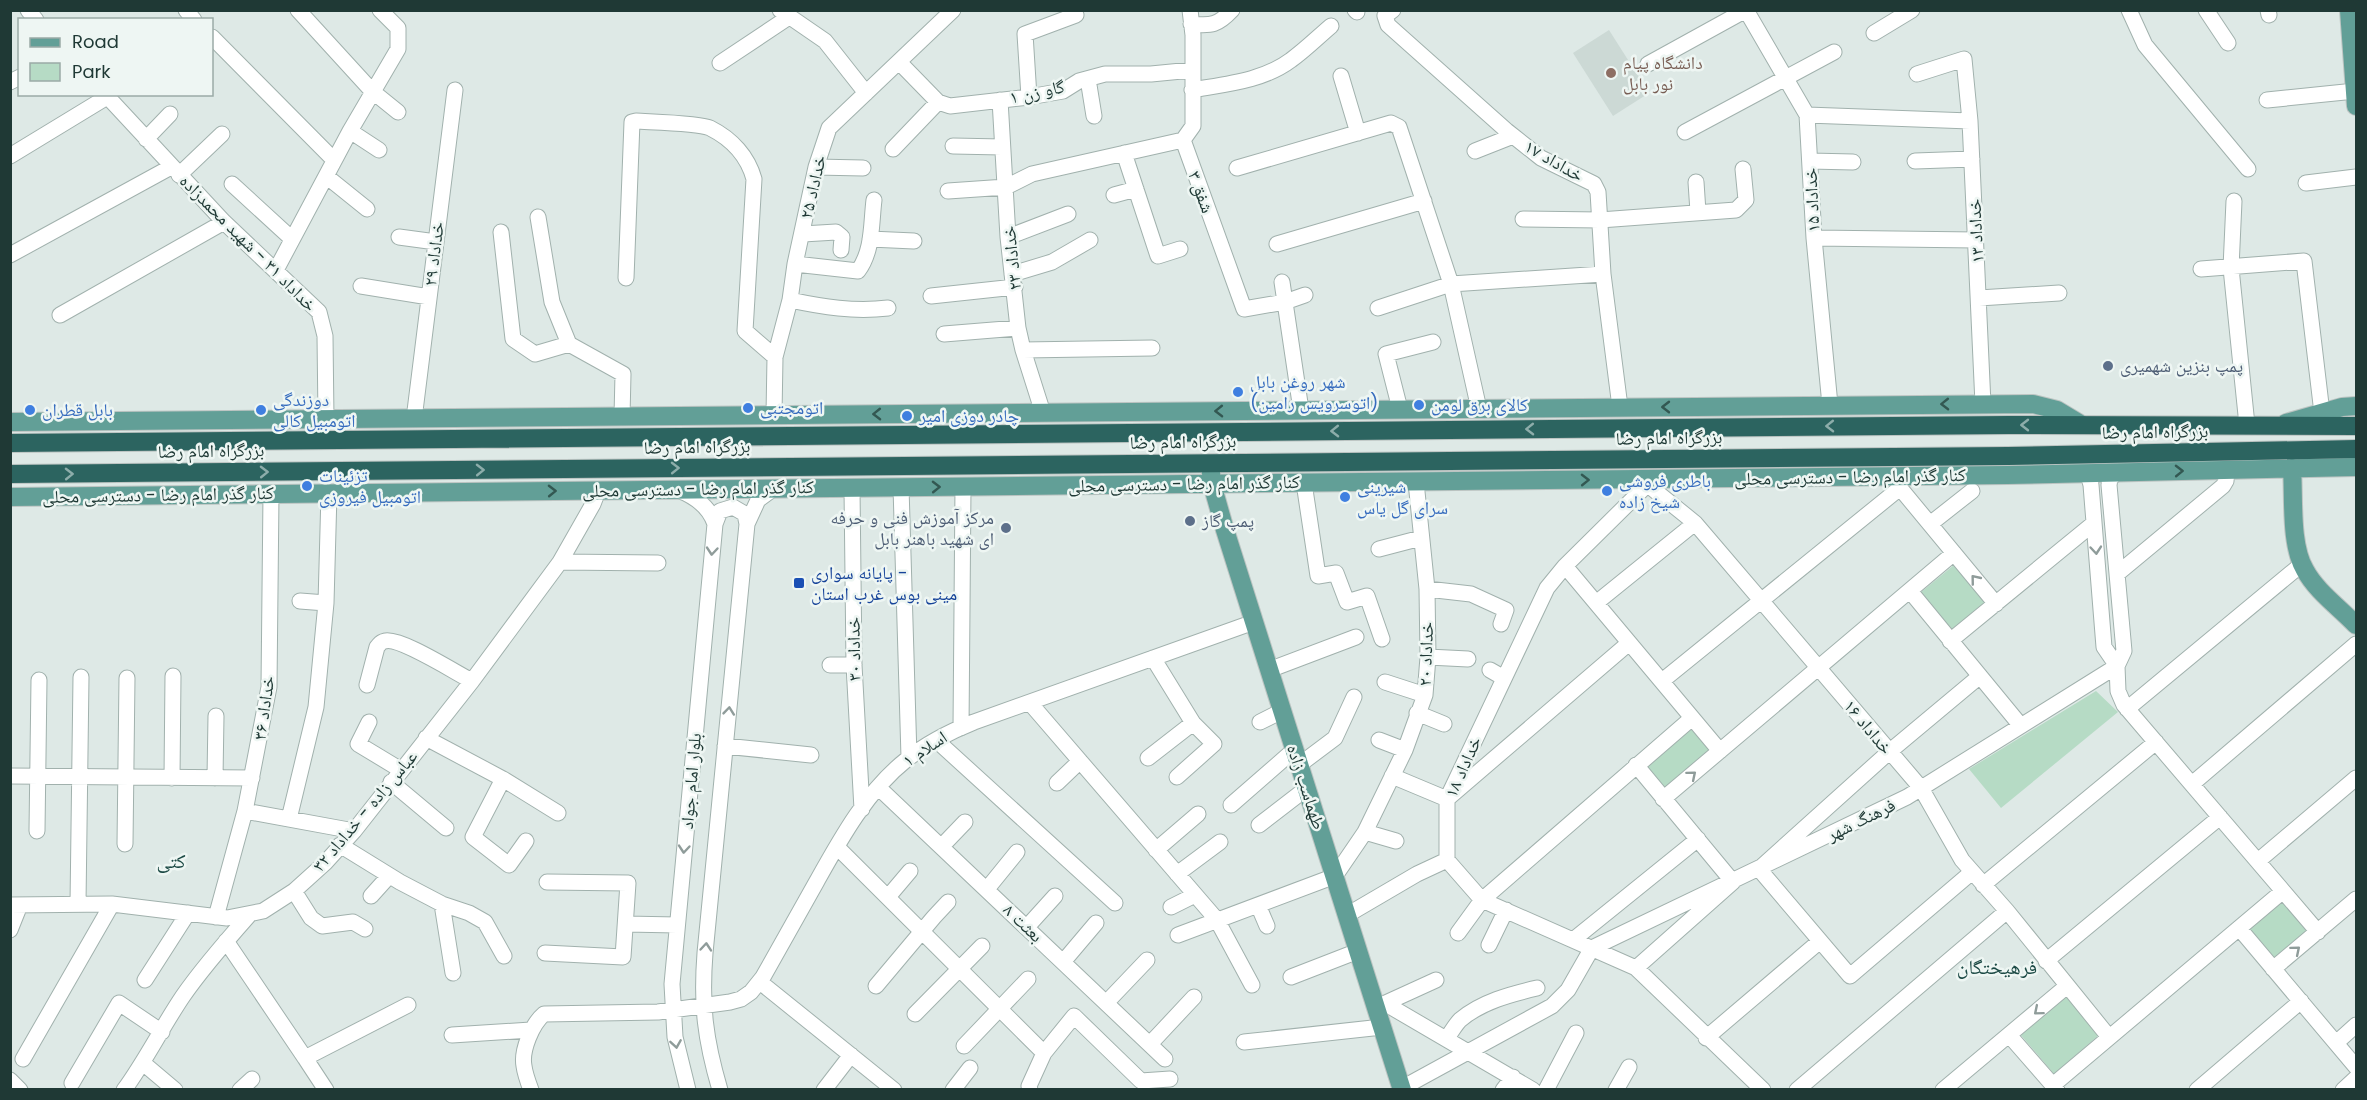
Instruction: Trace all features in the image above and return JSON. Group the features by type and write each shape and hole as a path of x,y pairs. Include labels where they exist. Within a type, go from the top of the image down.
{"highway":[{"name":"بزرگراه امام رضا","path":"10,443 2082,425 2356,426"},
{"name":"بزرگراه امام رضا","path":"10,474 1430,461 2356,449"}],"main road":[{"path":"2349,10 2354,30 2356,99"},
{"path":"10,423 2040,404 2057,410 2082,425"},
{"path":"1674,428 1738,406"},
{"path":"2277,425 2356,406"},
{"path":"1570,408 1571,429"},
{"path":"933,414 991,434"},
{"path":"774,415 774,436"},
{"path":"486,438 542,417"},
{"path":"326,419 328,440"},
{"path":"88,422 142,442"},
{"path":"2276,450 2356,460"},
{"path":"1992,476 2034,465 2123,463 2185,452"},
{"path":"1430,461 1482,481"},
{"name":"طهماسب زاده","path":"1210,463 1212,484 1254,622 1358,951 1381,1005 1382,1027 1402,1089"},
{"path":"999,486 1053,465"},
{"name":"کنار گذر امام رضا - دسترسی محلی","path":"10,497 1482,481 1651,482 2356,467"},
{"path":"2292,468 2297,547 2302,564 2312,581 2356,625"},
{"path":"411,471 478,492"}],"street":[{"path":"298,10 372,91 398,112"},
{"path":"380,10 398,28"},
{"path":"276,270 372,91 398,49 397,10"},
{"name":"خداداد ۲۵","path":"774,415 776,357 790,300 795,264 816,167 829,128 953,10"},
{"path":"948,191 1006,187 1032,174 1183,140 1192,126 1191,17 1209,26 1222,21 1232,10"},
{"name":"خداداد ۱۷","path":"1393,10 1384,16 1388,25 1513,136 1541,158 1594,184 1598,192 1603,274 1620,407"},
{"path":"1648,64 1746,10"},
{"name":"خداداد ۱۵","path":"1746,10 1807,115 1814,238 1830,405"},
{"path":"1874,33 1912,10"},
{"path":"2129,10 2145,45 2248,169"},
{"path":"2206,10 2228,43"},
{"path":"720,63 784,14 825,41 866,93"},
{"path":"1029,97 1025,34 1076,15"},
{"path":"1192,90 1244,81 1271,72 1291,60 1331,26"},
{"path":"213,38 334,160"},
{"path":"1685,132 1834,52"},
{"name":"خداداد ۱۳","path":"1917,74 1964,59 1970,121 1983,404"},
{"path":"892,149 938,102 899,62"},
{"name":"گاو زن ۱","path":"938,102 950,106 1029,97 1062,91 1105,74 1151,74 1191,70"},
{"path":"1341,76 1358,133"},
{"path":"1088,79 1094,116"},
{"name":"خداداد ۲۹","path":"414,419 455,90"},
{"path":"10,156 106,96"},
{"name":"خداداد ۳۱ - شهید محمدزاده","path":"106,96 224,222 319,312 325,336 326,419"},
{"path":"2266,100 2356,99"},
{"name":"خداداد ۲۳","path":"1000,100 1008,237 1018,328 1043,413"},
{"path":"146,139 170,114"},
{"path":"1807,115 1970,121"},
{"path":"626,278 632,122 709,127 735,145 749,163 754,179 745,331 776,357"},
{"path":"1237,168 1391,123 1399,127 1451,284 1479,409"},
{"path":"350,131 379,150"},
{"path":"10,255 175,171 222,134"},
{"path":"1475,152 1513,136"},
{"name":"شفق ۳","path":"1183,140 1244,309 1285,302 1305,295"},
{"path":"953,146 1002,147"},
{"path":"1124,153 1158,256 1180,249"},
{"path":"1915,161 1972,159"},
{"path":"1809,161 1853,162"},
{"path":"816,167 863,168"},
{"path":"1523,219 1600,220 1736,210 1746,200 1743,169"},
{"path":"326,176 367,209"},
{"path":"2306,183 2356,177"},
{"path":"1696,182 1698,212"},
{"path":"232,184 292,239"},
{"path":"1113,195 1136,189"},
{"path":"795,264 858,271 865,261 870,239 874,200"},
{"path":"1277,244 1424,201"},
{"path":"2234,201 2231,268 2247,425"},
{"path":"1008,237 1068,214"},
{"path":"538,217 552,302 569,344 623,374 622,417"},
{"path":"60,315 224,222"},
{"path":"501,232 513,339 535,354 569,344"},
{"path":"803,234 836,232 842,237 841,250"},
{"path":"399,237 436,242"},
{"path":"1814,238 1976,240"},
{"path":"870,239 914,241"},
{"path":"932,296 1014,281 1090,240"},
{"path":"2202,269 2304,261 2322,413"},
{"path":"1378,308 1451,284 1603,274"},
{"path":"1281,282 1301,410"},
{"path":"361,286 429,297"},
{"path":"1979,298 2060,293"},
{"path":"790,300 829,308 870,310 888,308"},
{"path":"944,334 1018,328"},
{"path":"1400,410 1386,354 1433,342"},
{"path":"1023,350 1152,348"},
{"path":"2117,574 2223,486 2227,478 2227,470"},
{"path":"2116,473 2110,479 2109,485 2124,651 2117,666 2119,696 2127,709 2318,932"},
{"path":"2084,474 2091,482 2104,647 2117,666"},
{"name":"خداداد ۲۰","path":"1335,876 1365,832 1405,750 1425,695 1428,657 1427,589 1416,482"},
{"name":"خداداد ۱۶","path":"1651,482 1695,523 1921,789 1952,845 1972,872 2007,911 2109,1037"},
{"name":"خداداد ۱۸","path":"1447,860 1447,799 1547,588 1565,566 1651,482"},
{"path":"1304,483 1318,576 1336,573 1347,602 1367,596 1382,639"},
{"path":"901,487 909,757"},
{"path":"961,728 963,487"},
{"name":"خداداد ۳۰","path":"852,488 854,665 862,809"},
{"path":"1662,681 1900,488 1996,604"},
{"name":"بلوار امام جواد","path":"720,1089 710,1056 703,1006 705,953 747,524 758,500 774,489"},
{"name":"عباس زاده - خداداد ۳۲","path":"15,905 112,904 227,918 263,911 294,891 325,863 354,831 472,681 560,562 593,504 598,490"},
{"path":"678,490 699,501 711,514 715,524"},
{"path":"1930,524 1972,491"},
{"path":"290,819 316,707 326,603 329,493"},
{"name":"خداداد ۳۶","path":"216,917 245,811 269,687 271,494"},
{"path":"715,524 720,511 733,507 745,514 747,524"},
{"path":"1596,603 1695,523"},
{"path":"1950,641 2094,523"},
{"name":"بلوار امام جواد","path":"688,1089 679,1059 672,984 715,524"},
{"path":"1380,549 1421,538"},
{"path":"1663,799 1954,553"},
{"path":"560,562 658,563"},
{"path":"2127,709 2302,564"},
{"path":"1565,566 1720,751"},
{"path":"1427,589 1471,594 1506,610 1501,624"},
{"path":"1910,591 2021,726"},
{"path":"300,601 326,603"},
{"name":"اسلام ۱","path":"531,1030 544,1014 658,1012 741,999 754,990 760,982 837,847 862,809 909,757 961,728 1254,622"},
{"path":"1269,670 1356,637"},
{"path":"367,686 378,647 381,642 388,640 410,647 472,681"},
{"path":"1392,776 1447,799 1629,643"},
{"path":"2192,784 2356,644"},
{"path":"1428,657 1468,659"},
{"path":"1153,658 1193,723 1214,744 1177,777"},
{"path":"830,665 854,665"},
{"name":"فرهنگ شهر","path":"1592,948 1886,808 1921,789 2117,666"},
{"path":"1490,670 1504,678"},
{"path":"172,778 173,676"},
{"path":"1972,872 1850,976 1759,869 1890,752 1980,676"},
{"path":"78,904 81,677"},
{"path":"125,844 127,678"},
{"path":"37,831 39,680"},
{"path":"1385,682 1425,695"},
{"path":"1231,805 1297,757 1335,738 1354,697"},
{"path":"1029,703 1217,920 1252,985"},
{"path":"1260,722 1282,711"},
{"path":"1417,713 1444,724"},
{"path":"216,716 216,778"},
{"path":"1458,933 1482,900 1692,718"},
{"path":"369,722 358,744 401,770"},
{"path":"1148,758 1193,723"},
{"path":"426,738 503,779 558,813"},
{"path":"936,740 1115,903"},
{"path":"1379,740 1405,750"},
{"path":"1983,885 2156,742"},
{"path":"725,746 810,755"},
{"path":"1057,783 1080,761"},
{"path":"1636,765 1733,882 1636,968"},
{"path":"10,776 252,778"},
{"path":"2258,861 2356,778"},
{"path":"503,779 472,837 509,865 526,841"},
{"path":"391,782 446,828"},
{"name":"بعثت ۸","path":"879,788 1165,1059"},
{"path":"1259,825 1307,788"},
{"path":"245,811 354,831"},
{"path":"1156,850 1198,814"},
{"path":"2046,961 2220,817"},
{"path":"942,846 965,822"},
{"path":"1365,832 1396,841"},
{"path":"1573,940 1698,839"},
{"path":"1177,874 1220,842"},
{"path":"340,845 389,876 442,904 469,913 485,922 504,956"},
{"path":"837,847 1044,1053"},
{"path":"987,889 1017,852"},
{"path":"1347,915 1417,874 1447,860 1482,900 1636,968 1706,1038 1763,1089"},
{"path":"888,897 910,871"},
{"path":"371,896 389,876"},
{"path":"1178,935 1335,876"},
{"path":"545,953 623,957 628,883 547,882"},
{"path":"294,891 311,918 322,926 353,922 365,929"},
{"path":"2009,1035 2055,1087 2109,1037 2283,891"},
{"path":"1171,907 1195,895"},
{"path":"1027,927 1055,897"},
{"path":"2273,969 2356,899"},
{"path":"876,986 948,902"},
{"path":"23,1059 112,904"},
{"path":"442,904 453,972"},
{"path":"10,930 15,905"},
{"path":"1258,905 1266,926"},
{"path":"1489,945 1506,910"},
{"path":"1797,1089 2007,911"},
{"path":"145,980 188,914"},
{"path":"123,1089 143,1064 183,996 250,914"},
{"path":"1063,962 1096,923"},
{"path":"626,924 677,926"},
{"path":"2238,928 2356,1067"},
{"path":"226,941 326,1089"},
{"path":"1706,1038 1820,941"},
{"path":"915,1014 982,946"},
{"path":"1402,1089 1552,1006 1568,990 1592,948"},
{"path":"1291,977 1296,973 1358,951"},
{"path":"1106,1003 1147,960"},
{"path":"964,1046 1028,979"},
{"path":"1381,1005 1436,980"},
{"path":"760,982 894,1089"},
{"path":"1943,1089 2067,986"},
{"path":"1446,1039 1460,1020 1502,996 1537,988"},
{"path":"1150,1044 1194,997"},
{"path":"2197,1089 2301,1001"},
{"path":"72,1083 119,1002 162,1032"},
{"path":"305,1058 408,1005"},
{"path":"1381,1005 1469,1052 1508,1083 1533,1089"},
{"path":"1030,1089 1029,1086 1044,1053 1074,1017 1141,1081 1170,1079"},
{"path":"2336,1042 2356,1025"},
{"path":"1244,1042 1382,1027"},
{"path":"452,1035 531,1030 523,1064 531,1089"},
{"path":"1546,1089 1576,1033"},
{"path":"824,1089 851,1055"},
{"path":"143,1064 175,1089"},
{"path":"1616,1089 1629,1067"},
{"path":"953,1089 970,1068"},
{"path":"2343,1089 2356,1078"},
{"path":"10,1080 20,1089"}],"shaded area":[{"name":"دانشگاه پیام نور بابل","path":"1609,30 1649,93 1613,116 1573,53"}],"green space":[{"path":"1954,565 1985,603 1952,630 1920,593"},
{"path":"2096,691 2118,712 2001,808 1969,769"},
{"path":"1692,726 1713,749 1665,790 1644,766"},
{"path":"2283,899 2310,931 2275,961 2248,929"},
{"path":"2065,995 2099,1035 2054,1074 2020,1034"}],"place":[{"name":"دانشگاه پیام نور بابل","path":"1611,73"},
{"name":"پمپ بنزین شهمیری","path":"2108,366"},
{"name":"شهر روغن بابل (اتوسرویس رامین)","path":"1238,392"},
{"name":"کالای برق لومن","path":"1419,405"},
{"name":"اتومجتبی","path":"748,408"},
{"name":"بابل قطران","path":"30,410"},
{"name":"دوزندگی اتومبیل کالی","path":"261,410"},
{"name":"چادر دوزی امیر","path":"907,416"},
{"name":"تزئینات اتومبیل فیروزی","path":"307,486"},
{"name":"باطری فروشی شیخ زاده","path":"1607,491"},
{"name":"شیرینی سرای گل یاس","path":"1345,497"},
{"name":"پمپ گاز","path":"1190,521"},
{"name":"مرکز آموزش فنی و حرفه ای شهید باهنر بابل","path":"1006,528"},
{"name":"پایانه سواری - مینی بوس غرب استان","path":"799,583"}],"district":[{"name":"کتی","path":"171,861"},
{"name":"فرهیختگان","path":"1997,967"}]}
